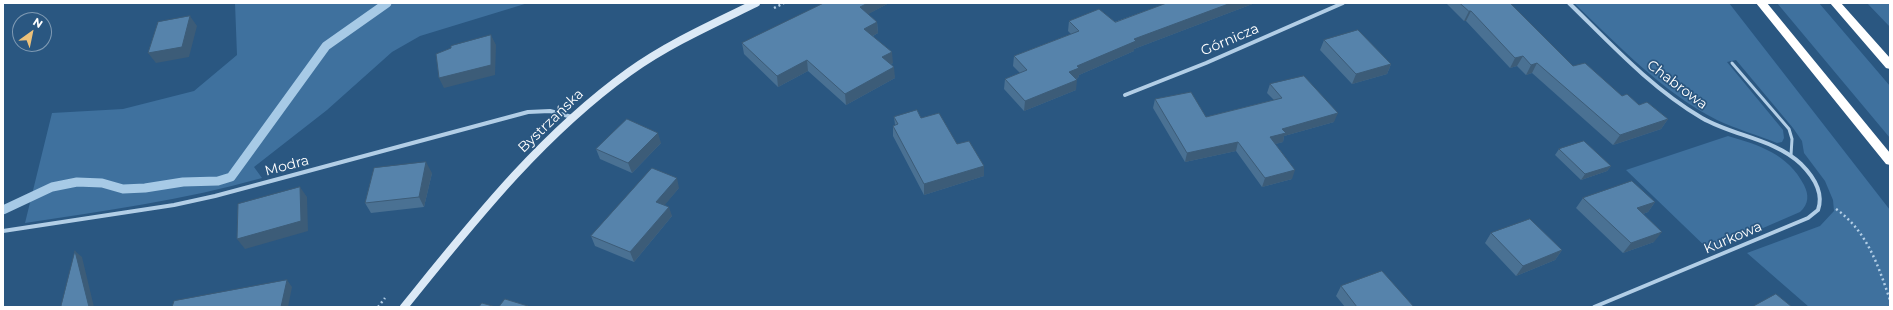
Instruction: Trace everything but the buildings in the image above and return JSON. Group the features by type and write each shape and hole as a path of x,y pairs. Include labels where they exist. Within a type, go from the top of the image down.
{"highway":[{"path":"1761,3 1890,161"},
{"path":"1835,3 1890,65"}],"main road":[{"name":"Bystrzańska","path":"404,307 498,194 572,117 608,87 655,54 756,3"}],"street":[{"name":"Górnicza","path":"1125,95 1221,56 1343,3"},
{"name":"Chabrowa","path":"1569,3 1645,77 1681,104 1717,126 1791,155"},
{"name":"Modra","path":"3,231 166,206 214,196 528,112 546,109 560,112 572,117"},
{"path":"1791,155 1811,176 1818,190 1821,201"},
{"name":"Kurkowa","path":"1594,307 1808,218 1817,211 1821,201"}],"lane":[{"path":"1732,63 1789,130 1792,139 1791,155"}],"path":[{"path":"770,10 784,3"},
{"path":"1821,201 1844,215 1855,224 1867,241 1890,300"}],"shaded area":[{"path":"235,3 528,3 420,36 392,52 327,110 254,167 262,178 174,199 25,223 52,113 123,109 194,91 237,55"},
{"path":"1574,3 1729,3 1890,210 1890,307 1809,307 1747,253 1820,226 1834,211 1833,200 1825,181 1804,153 1802,141 1793,128 1736,60 1727,62 1783,130 1784,138 1782,142 1777,143 1739,129 1717,120 1697,109 1641,67"},
{"path":"1777,3 1819,3 1890,86 1890,138"},
{"path":"1867,3 1890,3 1890,27"},
{"path":"1728,136 1761,147 1781,158 1797,174 1804,185 1806,189 1807,203 1800,212 1710,251 1626,170"}],"waterway":[{"path":"3,210 52,187 77,182 102,183 123,189 145,188 183,182 218,181 231,177 326,46 387,3"}]}
